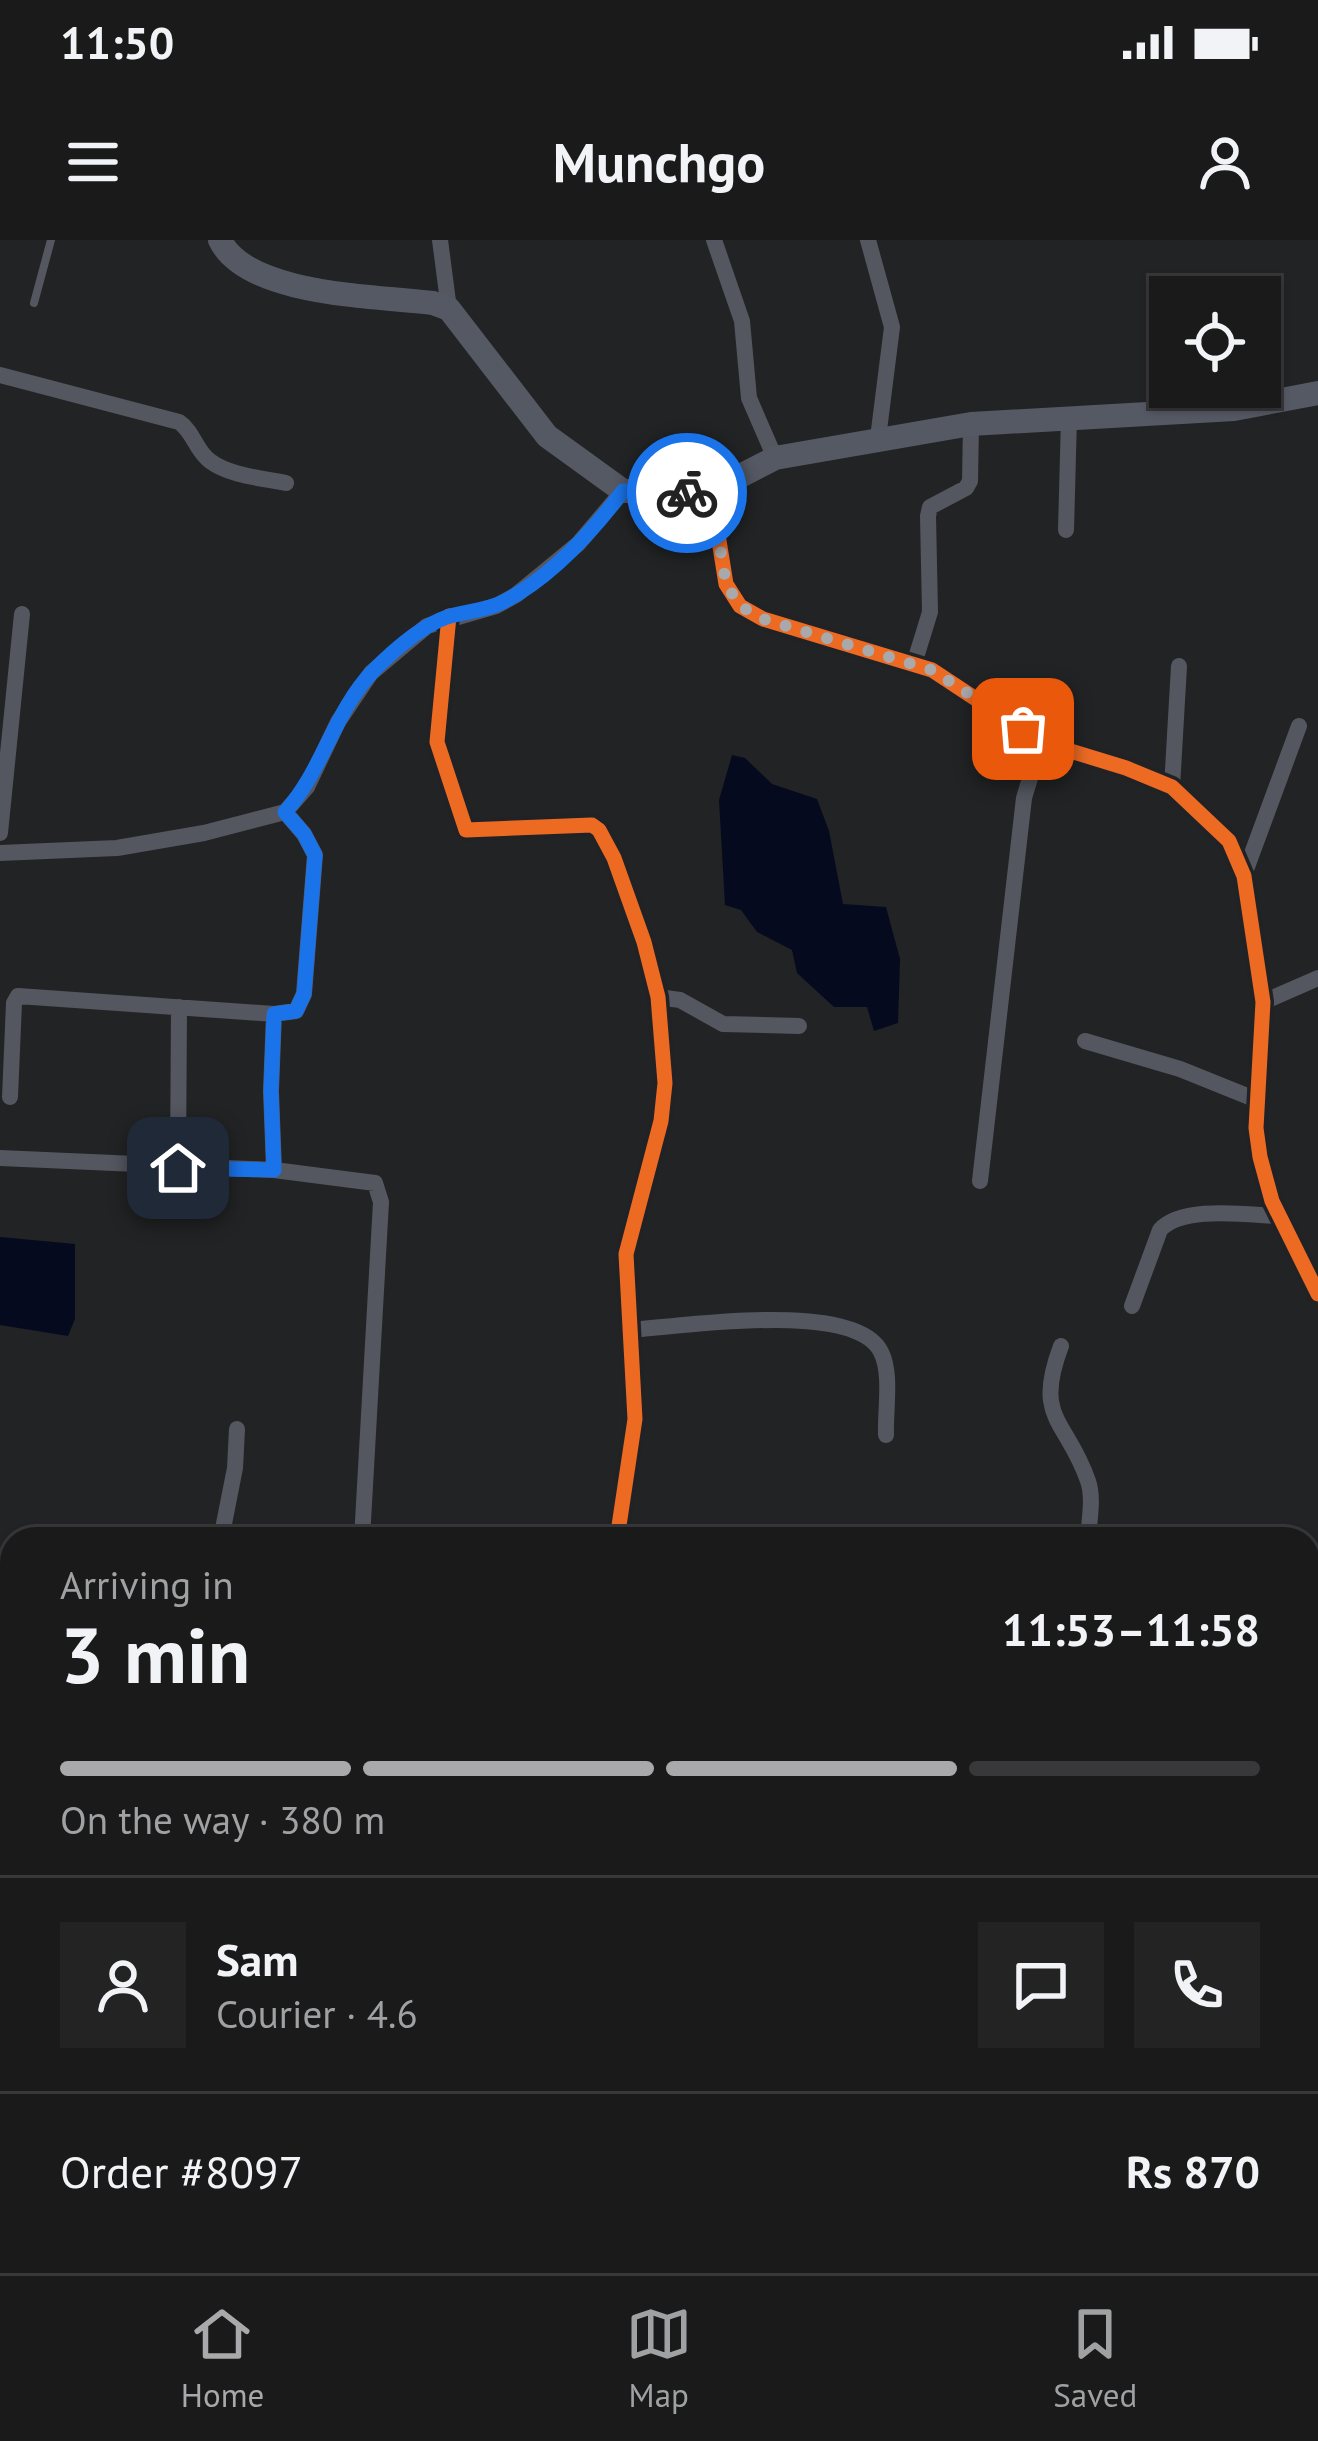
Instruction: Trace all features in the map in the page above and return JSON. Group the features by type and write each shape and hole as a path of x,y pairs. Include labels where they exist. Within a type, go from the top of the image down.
{"main road":[{"path":"220,240 226,254 260,275 313,289 433,302 449,309 547,436 623,491 711,491 775,458 971,424 1234,409 1318,393"}],"street":[{"path":"440,240 449,309"},
{"path":"714,240 742,321 749,398 775,458"},
{"path":"868,240 892,327 878,438"},
{"path":"0,375 179,422 210,461 233,472 286,484"},
{"path":"1066,530 1069,417"},
{"path":"914,664 930,612 930,507 966,488 970,481 971,424"},
{"path":"0,853 117,848 285,812 307,788 338,722 371,673 427,626 496,606 516,595 578,544 623,491"},
{"path":"711,491 726,584 740,606 763,619 914,664 959,684 1041,742 1172,787 1229,841 1244,875 1263,1002 1256,1128 1260,1157 1280,1216 1318,1294"},
{"path":"0,833 22,614"},
{"path":"449,616 437,742 466,830 592,825 599,830 632,906 658,997 664,1100 626,1254 635,1419 619,1527"},
{"path":"1172,787 1179,666"},
{"path":"1244,875 1299,726"},
{"path":"980,1181 1024,797 1041,742"},
{"path":"10,1097 18,995 274,1014 296,1011 304,994 315,855 285,812"},
{"path":"1263,1002 1318,978"},
{"path":"658,997 691,1005 722,1024 799,1026"},
{"path":"178,1168 179,1007"},
{"path":"274,1014 274,1170"},
{"path":"1085,1041 1180,1069 1257,1100"},
{"path":"0,1158 274,1170 375,1183 379,1189 376,1338 363,1527"},
{"path":"1132,1306 1160,1230 1168,1221 1189,1215 1280,1216"},
{"path":"629,1330 792,1318 824,1322 872,1340 885,1361 886,1435"},
{"path":"1061,1346 1049,1377 1049,1400 1090,1484 1088,1527"},
{"path":"223,1527 237,1429"}],"lane":[{"path":"34,303 52,240"}],"water":[{"path":"732,755 745,758 772,784 817,799 829,831 843,904 886,907 900,959 898,1023 874,1031 867,1007 834,1007 797,973 792,950 757,932 741,910 725,905 719,800"},
{"path":"0,1237 75,1244 75,1319 68,1336 0,1325"}],"cycle path":[{"path":"711,491 726,584 740,606 763,619 932,670 1041,742 1172,787 1229,841 1244,876 1263,1002 1256,1128 1260,1157 1272,1201 1318,1294"},
{"path":"449,616 437,742 466,830 592,825 599,830 644,942 658,997 665,1083 661,1121 626,1254 635,1419 619,1527"}],"way so far":[{"path":"687,493 711,491 726,584 740,606 763,619 932,670 1023,729"}],"route":[{"path":"178,1168 274,1170 274,1014 296,1011 304,994 315,855 285,812 307,788 338,722 371,673 427,626 496,606 516,595 578,544 623,491 687,493"}]}
